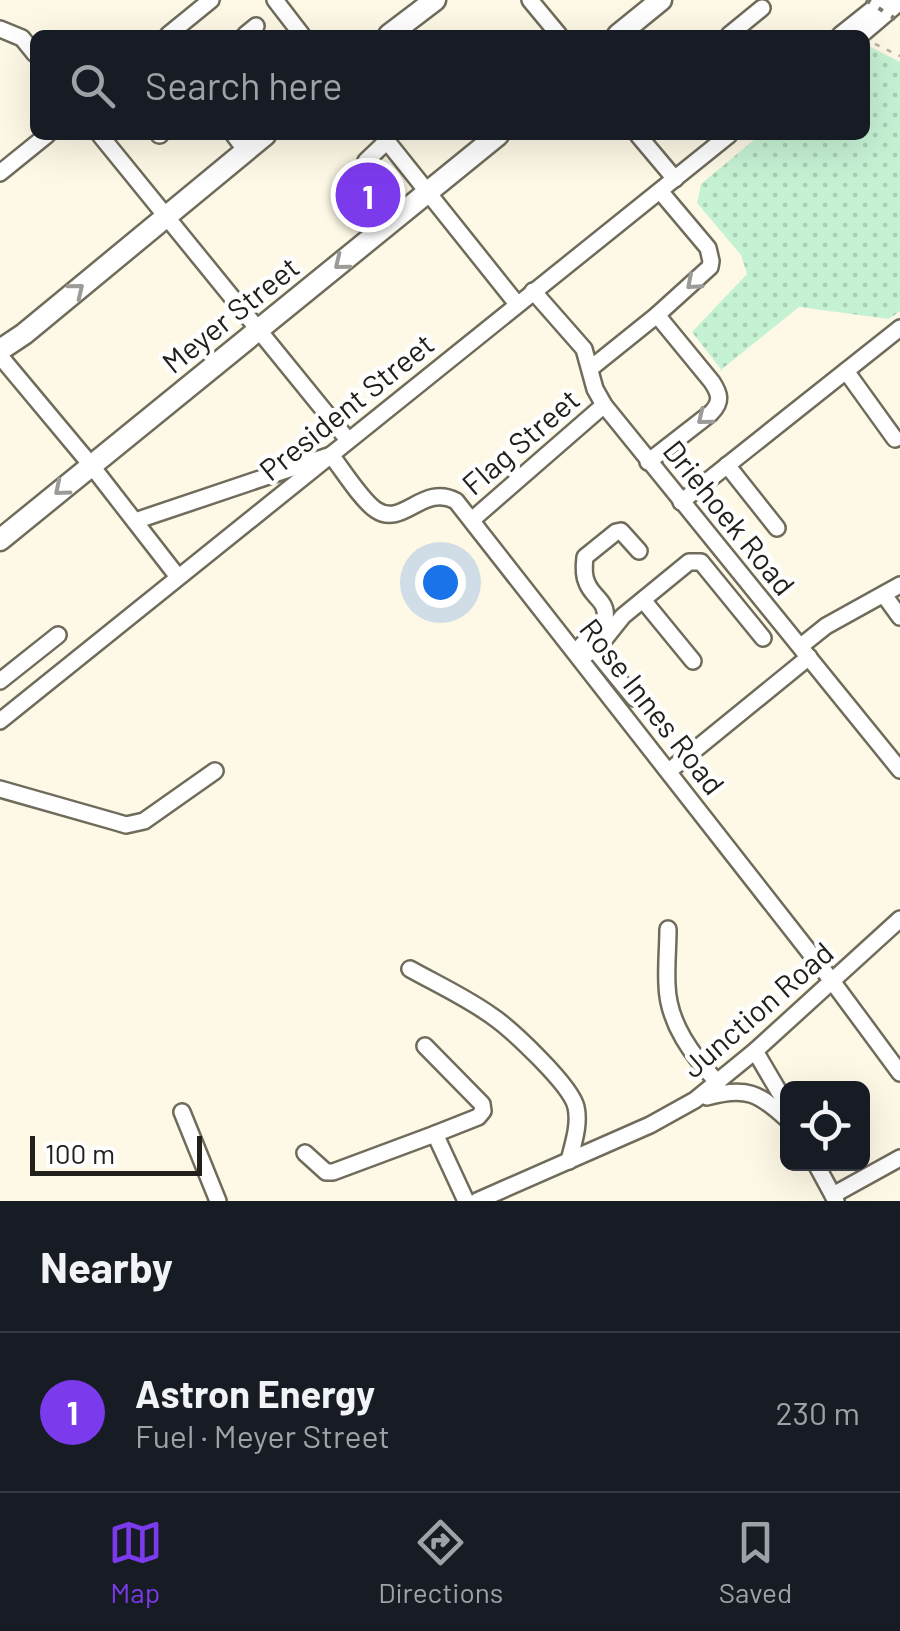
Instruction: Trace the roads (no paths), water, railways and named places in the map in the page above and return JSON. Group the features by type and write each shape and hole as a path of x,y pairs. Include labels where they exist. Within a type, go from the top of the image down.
{"main road":[{"path":"396,30 435,0"},
{"path":"624,30 661,0"},
{"name":"Meyer Street","path":"0,540 492,140"},
{"path":"0,353 166,218 240,143"}],"street":[{"path":"174,30 211,0"},
{"path":"275,0 298,30"},
{"path":"530,0 555,30"},
{"path":"846,30 884,0"},
{"path":"870,33 900,2"},
{"path":"735,30 762,8"},
{"path":"0,28 22,38 30,48"},
{"path":"0,173 41,140"},
{"path":"109,140 166,218 348,440"},
{"path":"376,235 346,196 346,190 383,140"},
{"path":"387,140 516,304"},
{"path":"642,140 675,179"},
{"name":"President Street","path":"9,714 722,140"},
{"path":"591,368 706,271 711,261 708,248 660,191"},
{"name":"Driehoek Road","path":"533,291 584,350 604,405 900,770"},
{"path":"648,462 712,413 720,400 712,382 657,314"},
{"path":"681,502 900,328"},
{"path":"0,353 178,577"},
{"path":"846,371 895,439"},
{"name":"Flag Street","path":"473,519 604,405"},
{"path":"135,521 331,455"},
{"name":"Rose Innes Road","path":"331,455 373,509 386,515 433,496 446,495 473,519 584,653 669,771 900,1073"},
{"path":"727,465 777,528"},
{"path":"584,653 606,613 606,607 586,582 585,558 620,531 639,551"},
{"path":"584,653 617,620 689,562 701,562 763,638"},
{"path":"669,771 805,652 826,626 900,586"},
{"path":"884,594 900,617"},
{"path":"643,600 693,661"},
{"path":"9,714 0,683 58,635"},
{"path":"584,653 634,698"},
{"path":"0,698 9,714"},
{"path":"0,789 136,824 215,771"},
{"name":"Junction Road","path":"478,1201 505,1196 695,1100 900,919"},
{"path":"668,929 666,989 672,1012 692,1054 718,1083"},
{"path":"410,969 493,1016 558,1077 576,1106 569,1161"},
{"path":"305,1153 326,1172 333,1172 478,1117 482,1104 425,1046"},
{"path":"755,1051 780,1093"},
{"path":"695,1100 742,1090 760,1096 780,1113"},
{"path":"182,1112 218,1201"},
{"path":"435,1134 466,1201"},
{"path":"820,1171 835,1198 900,1158"}],"railway":[{"path":"866,0 900,22"}],"place":[{"name":"Astron Energy","path":"368,195"}]}
